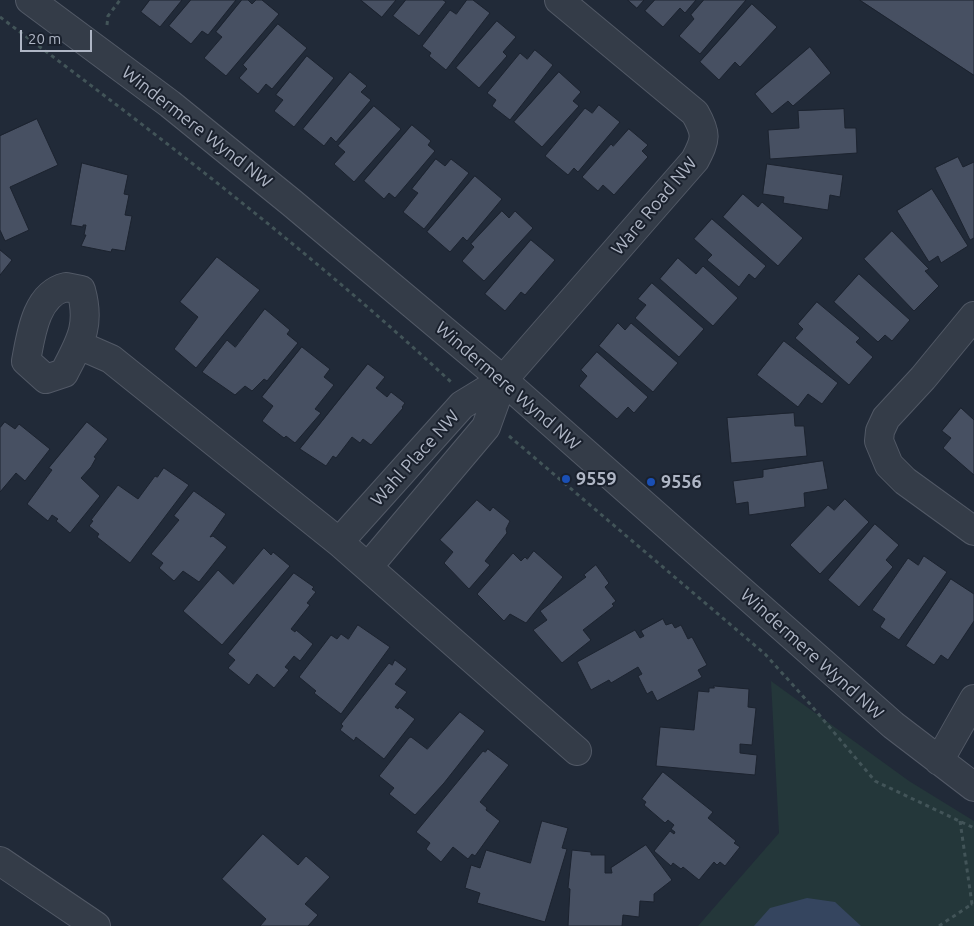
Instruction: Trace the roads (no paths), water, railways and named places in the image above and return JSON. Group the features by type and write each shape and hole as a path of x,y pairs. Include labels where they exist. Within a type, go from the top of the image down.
{"street":[{"name":"Windermere Wynd NW","path":"30,0 170,104 292,203 503,380 893,725 974,787"},
{"name":"Ware Road NW","path":"503,380 695,160 705,142 704,128 695,113 559,0"},
{"path":"974,316 923,378 886,418 880,431 879,442 890,465 905,481 974,532"},
{"path":"79,345 111,359 339,542 576,751"},
{"name":"Wahl Place NW","path":"339,542 462,405 503,380"},
{"name":"Wahl Place NW","path":"368,567 486,428 503,380"},
{"path":"939,761 974,699"},
{"path":"0,861 96,926"}],"water":[{"path":"807,898 835,902 861,926 754,926 770,908"}],"place":[{"name":"9559","path":"566,479"},
{"name":"9556","path":"651,482"}]}
